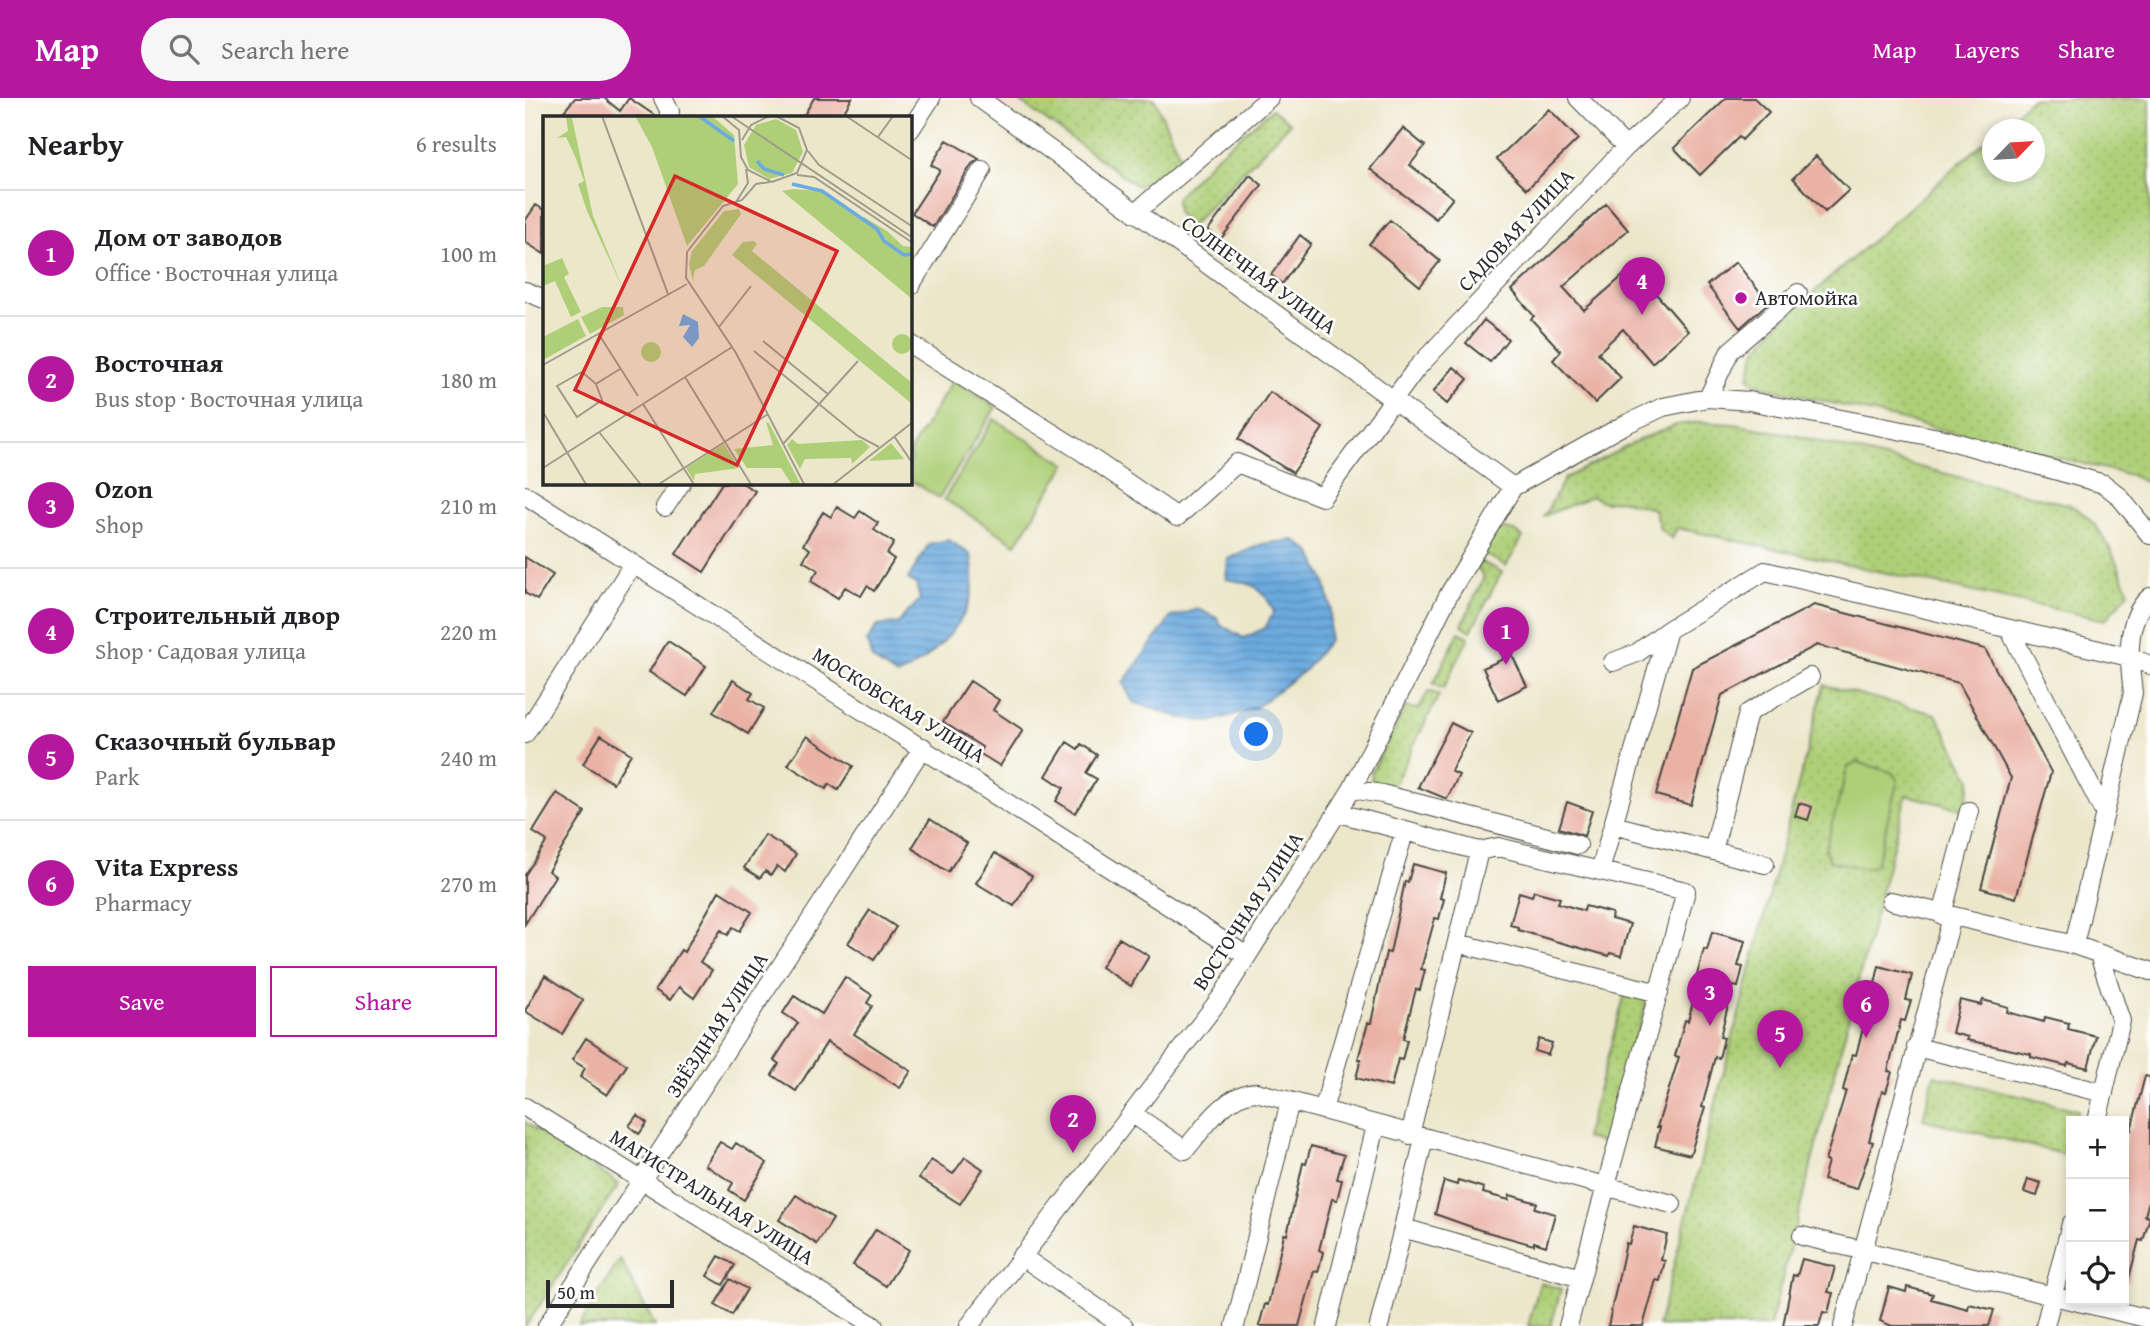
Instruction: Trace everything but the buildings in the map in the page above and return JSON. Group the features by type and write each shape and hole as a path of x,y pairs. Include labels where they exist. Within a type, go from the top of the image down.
{"street":[{"path":"663,98 669,116"},
{"path":"912,127 931,98"},
{"name":"СОЛНЕЧНАЯ УЛИЦА","path":"979,98 1513,487"},
{"path":"1135,213 1269,98"},
{"path":"1578,98 1626,147"},
{"name":"САДОВАЯ УЛИЦА","path":"912,345 1081,451 1177,517 1237,463 1322,497 1416,369 1626,147 1680,98"},
{"path":"912,283 982,170"},
{"path":"525,291 543,299"},
{"path":"1708,398 1730,351 1798,293"},
{"path":"1513,487 1622,426 1663,407 1708,398 1749,401 1944,439 2104,484 2119,496 2150,535"},
{"path":"665,507 680,485"},
{"name":"ВОСТОЧНАЯ УЛИЦА","path":"969,1326 1222,996 1339,813 1449,594 1480,537 1513,487"},
{"name":"МОСКОВСКАЯ УЛИЦА","path":"525,495 1247,956"},
{"path":"525,734 633,564"},
{"path":"1613,662 1637,653 1668,629 1765,571 2129,657 2150,666"},
{"path":"2074,945 2133,693 2129,657 2138,607 2150,597"},
{"path":"1600,871 1668,629"},
{"path":"2009,629 2105,814"},
{"path":"1713,851 1748,713 1810,677"},
{"name":"ЗВЁЗДНАЯ УЛИЦА","path":"547,1326 923,747"},
{"path":"1352,789 1382,794 1578,845"},
{"path":"1843,1326 1916,1047 1969,811"},
{"path":"1339,813 1479,852 1498,847 1686,891 1568,1326"},
{"path":"1613,825 1765,864"},
{"path":"1323,1111 1404,833"},
{"path":"1379,1326 1402,1228 1417,1137 1457,943 1479,852"},
{"path":"1891,901 2074,945 2150,971"},
{"path":"1457,943 1658,993"},
{"path":"2098,1116 2121,1021 2099,955"},
{"path":"1916,1047 2103,1093"},
{"path":"1133,1114 1185,1150 1220,1110 1243,1093 1257,1092 1672,1204"},
{"path":"1235,1326 1290,1101"},
{"name":"МАГИСТРАЛЬНАЯ УЛИЦА","path":"525,1107 874,1326"},
{"path":"1327,1326 1376,1126"},
{"path":"1402,1228 1581,1278"},
{"path":"1802,1236 2053,1298 2148,1317"},
{"path":"2045,1326 2067,1242"},
{"path":"1021,1256 1124,1326"}],"green space":[{"path":"1015,98 1154,98 1181,158 1158,179 1137,186"},
{"path":"2032,98 2150,98 2150,484 2130,475 1757,385 1749,378 1755,352 1778,324 1982,144 1982,182 2045,182 2045,119 2009,119"},
{"path":"1272,109 1290,123 1190,227 1177,212 1176,198 1211,161"},
{"path":"953,380 996,407 939,498 912,481 912,448"},
{"path":"994,419 1066,464 1016,544 944,499"},
{"path":"1699,422 1734,424 1789,434 2070,505 2100,531 2129,592 2105,620 1677,528 1672,539 1660,529 1654,509 1621,500 1604,502 1592,496 1544,516 1565,478 1641,439 1676,425"},
{"path":"1496,531 1515,531 1523,537 1506,566 1483,553"},
{"path":"1479,561 1502,572 1471,631 1462,625 1484,577 1477,567"},
{"path":"1459,632 1469,637 1443,689 1433,684"},
{"path":"1824,685 1936,714 1971,780 1965,810 1906,795 1770,1326 1658,1326"},
{"path":"1429,691 1439,695 1392,789 1377,785 1371,779 1372,770 1406,707 1418,709"},
{"path":"1857,762 1891,772 1898,780 1876,865 1866,869 1830,861 1825,850 1848,767"},
{"path":"1626,990 1648,996 1607,1144 1585,1138"},
{"path":"1934,1075 2078,1110 2076,1116 2066,1116 2066,1155 1923,1119"},
{"path":"525,1122 619,1184 526,1326 525,1326"},
{"path":"620,1259 655,1326 579,1326"},
{"path":"1540,1283 1561,1289 1551,1326 1528,1326"}],"water":[{"path":"949,540 971,555 971,597 947,638 923,660 897,676 872,659 867,642 877,626 899,623 920,599 916,584 908,579 929,544"},
{"path":"1294,540 1312,553 1325,582 1331,607 1329,640 1306,669 1255,708 1210,722 1182,718 1133,702 1123,683 1171,617 1198,609 1217,618 1221,625 1244,638 1265,628 1274,612 1270,604 1261,592 1251,585 1226,579 1228,559 1262,544"}],"place":[{"name":"Автомойка","path":"1741,298"},
{"name":"Строительный двор","path":"1642,315"},
{"name":"Дом от заводов","path":"1506,665"},
{"name":"Ozon","path":"1710,1026"},
{"name":"Vita Express","path":"1866,1038"},
{"name":"Сказочный бульвар","path":"1780,1068"},
{"name":"Восточная","path":"1073,1153"}]}
